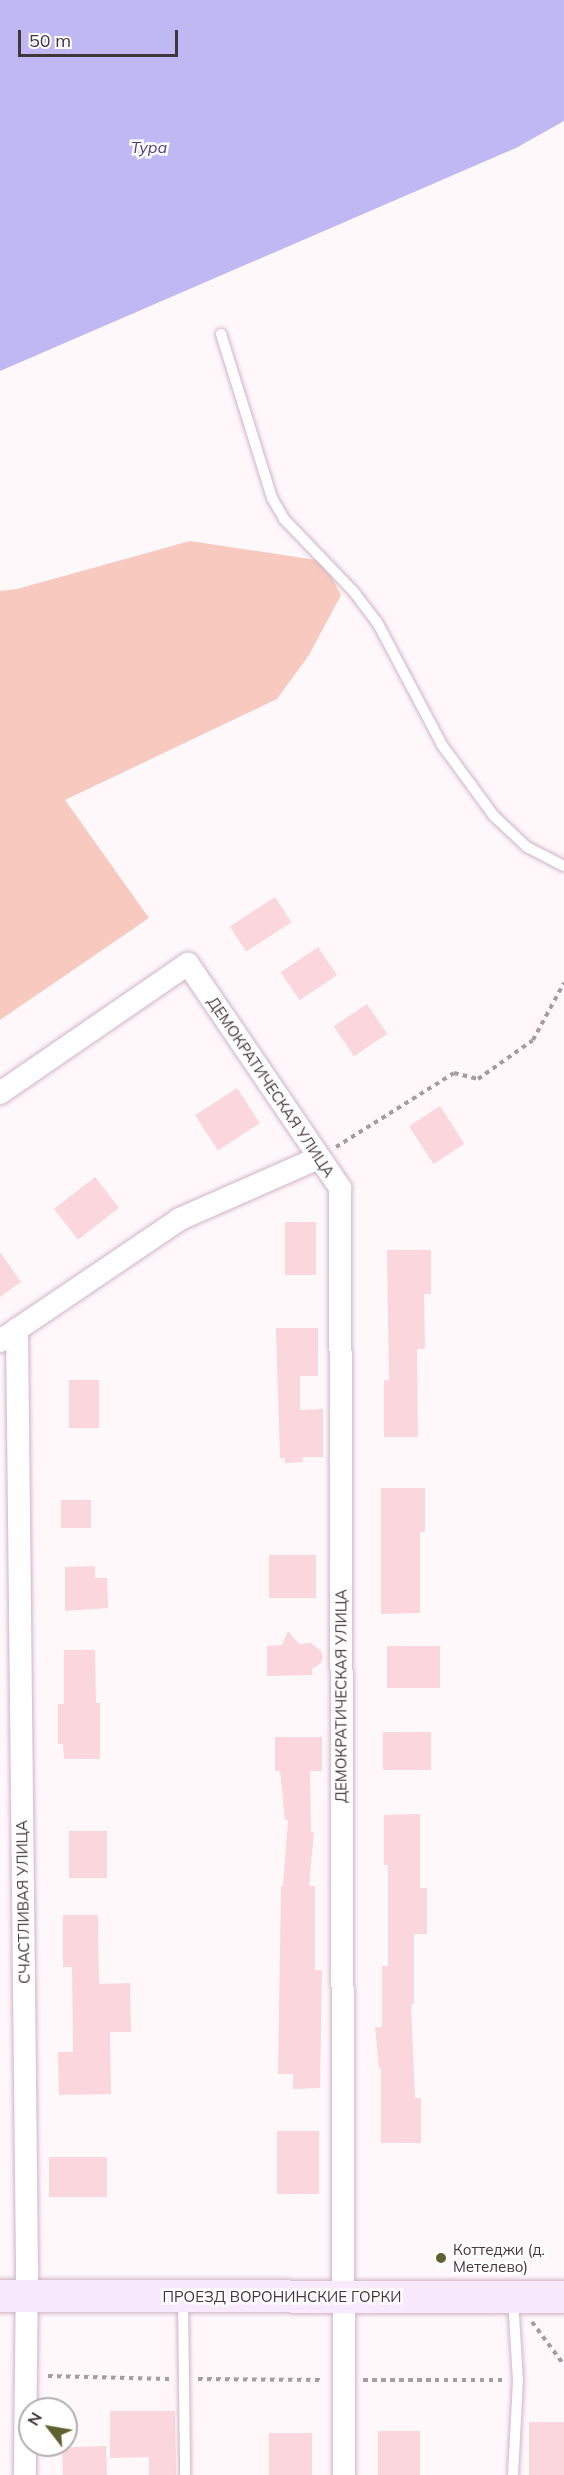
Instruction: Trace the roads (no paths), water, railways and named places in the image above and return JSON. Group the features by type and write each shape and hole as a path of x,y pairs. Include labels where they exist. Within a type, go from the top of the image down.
{"street":[{"name":"ДЕМОКРАТИЧЕСКАЯ УЛИЦА","path":"0,1093 188,964 340,1188 344,2475"},
{"path":"9,1335 180,1219 318,1158"},
{"name":"СЧАСТЛИВАЯ УЛИЦА","path":"9,1335 13,2296 27,2375 25,2475"},
{"name":"ПРОЕЗД ВОРОНИНСКИЕ ГОРКИ","path":"13,2296 564,2297"}],"lane":[{"path":"221,334 272,498 284,519 354,592 377,622 442,745 494,816 527,847 564,866"},
{"path":"513,2296 518,2380 513,2475"},
{"path":"183,2297 185,2475"}],"water":[{"name":"Тура","path":"0,0 564,0 564,121 516,148 0,371"}],"place":[{"name":"Коттеджи (д. Метелево)","path":"441,2258"}]}
